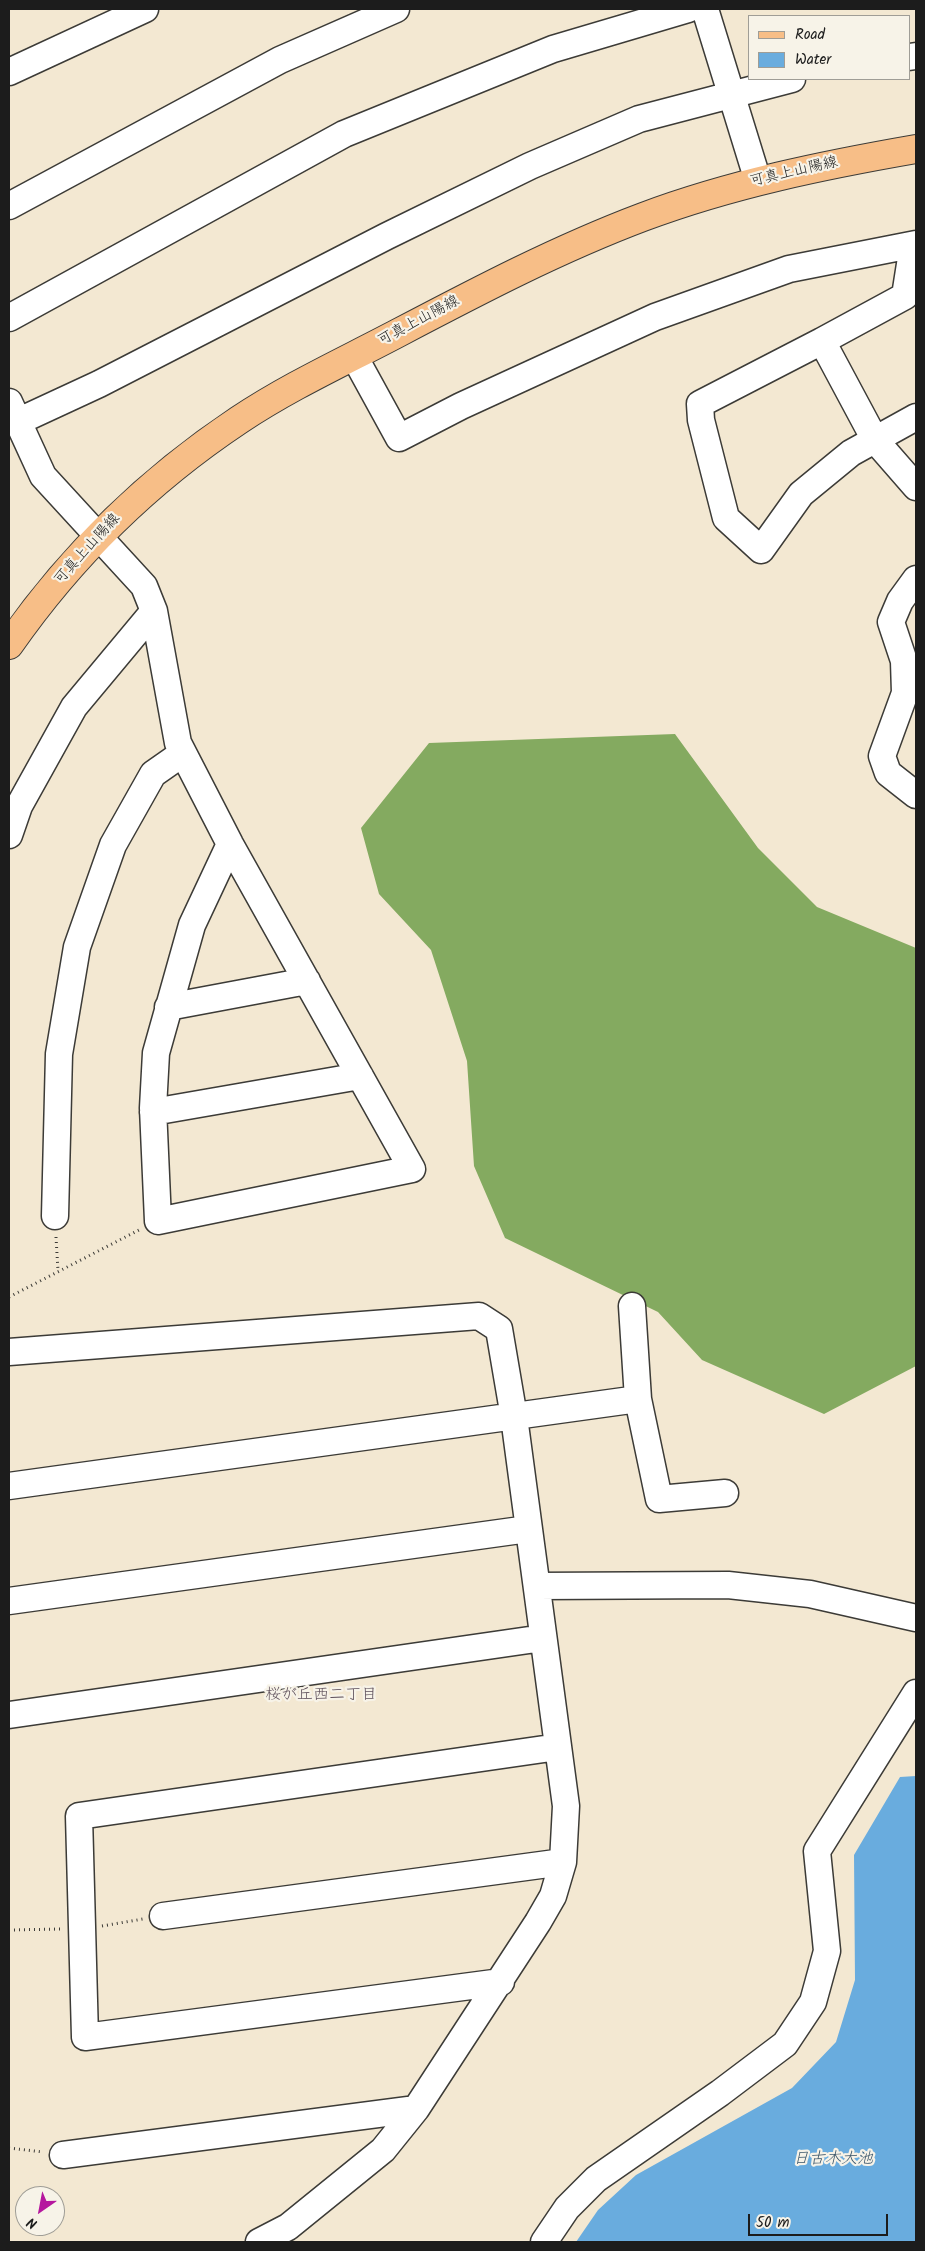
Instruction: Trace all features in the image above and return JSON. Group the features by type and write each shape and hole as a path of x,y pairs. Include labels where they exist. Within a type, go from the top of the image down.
{"main road":[{"name":"可真上山陽線","path":"9,645 98,534 142,493 196,450 241,418 298,384 497,281 570,247 644,216 758,180 916,149"}],"street":[{"path":"9,72 145,9"},
{"path":"9,206 280,60 396,9"},
{"path":"9,318 344,134 553,49 688,9"},
{"path":"705,9 758,180"},
{"path":"230,844 192,925 156,1053 153,1112 158,1221 412,1169 230,844 182,753 178,743 154,611 144,586 43,476 13,412 98,384 387,236 530,166 639,120 788,80"},
{"path":"354,356 399,438 461,406 655,318 789,269 914,245 905,296 822,342 700,404 701,420 726,518 760,550 802,494 851,453 916,417"},
{"path":"822,342 875,440 916,487"},
{"path":"916,579 900,601 891,622 904,662 904,693 882,756 888,773 916,795"},
{"path":"9,835 19,806 74,707 154,611"},
{"path":"55,1216 59,1054 77,947 113,845 153,774 182,753"},
{"path":"168,1006 307,981"},
{"path":"153,1112 360,1076"},
{"path":"632,1306 638,1399 659,1499 725,1493"},
{"path":"9,1352 478,1316 499,1329 514,1417 566,1806 563,1862 553,1896 501,1982 416,2109 383,2150 288,2227 259,2242"},
{"path":"9,1486 638,1399"},
{"path":"9,1601 528,1529"},
{"path":"537,1586 728,1585 810,1594 916,1618"},
{"path":"9,1715 543,1638"},
{"path":"544,2242 567,2208 596,2179 720,2093 786,2044 813,2002 828,1951 817,1851 916,1693"},
{"path":"501,1982 85,2037 79,1816 558,1747"},
{"path":"164,1916 563,1862"},
{"path":"63,2155 416,2109"}],"path":[{"path":"55,1216 58,1271"},
{"path":"9,1297 158,1221"},
{"path":"9,2148 63,2155"}],"green space":[{"path":"675,734 758,848 817,907 916,948 916,1366 824,1414 702,1360 658,1312 505,1238 474,1166 467,1061 431,950 379,894 361,828 429,743"}],"water":[{"name":"日古木大池","path":"916,1776 916,2242 576,2242 598,2210 636,2175 792,2088 836,2042 855,1980 854,1855 900,1777"}],"district":[{"name":"桜が丘西二丁目","path":"321,1696"}]}
